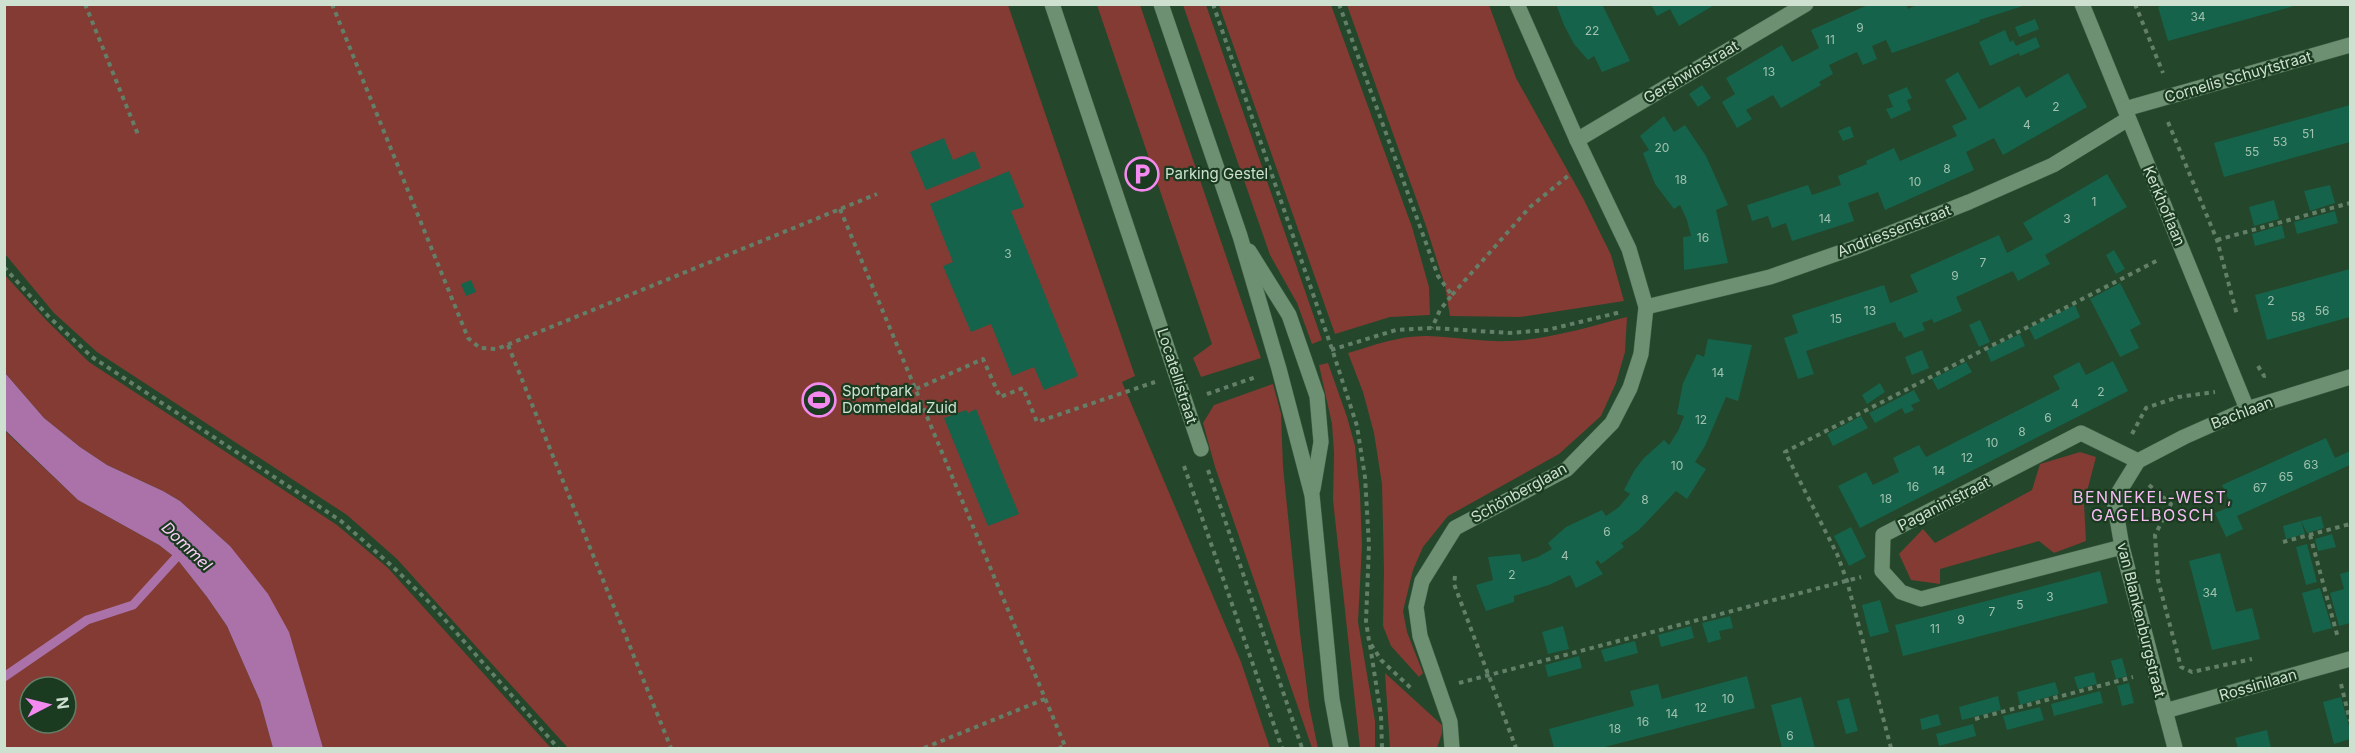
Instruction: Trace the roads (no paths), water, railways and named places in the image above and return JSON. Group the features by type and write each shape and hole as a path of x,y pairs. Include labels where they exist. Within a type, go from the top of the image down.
{"street":[{"name":"Locatellistraat","path":"1052,4 1202,449"},
{"path":"1161,4 1240,236 1279,369 1312,495 1332,699 1341,748"},
{"name":"Schönberglaan","path":"1452,748 1450,722 1420,636 1416,607 1422,581 1455,528 1567,469 1612,423 1630,388 1641,354 1646,307 1629,249 1577,140 1517,4"},
{"name":"Gershwinstraat","path":"1577,140 1806,4"},
{"name":"Kerkhoflaan","path":"2082,4 2247,409"},
{"name":"Cornelis Schuytstraat","path":"2126,114 2166,97 2350,45"},
{"name":"Andriessenstraat","path":"1646,307 1770,277 1853,248 1969,202 2053,165 2126,114"},
{"path":"1240,236 1289,315 1317,396 1321,442 1312,495"},
{"name":"Bachlaan","path":"2135,466 2184,437 2247,409 2350,377"},
{"name":"Paganinistraat","path":"2122,547 1921,599 1901,592 1882,571 1883,535 2081,433 2117,451 2135,466"},
{"name":"van Blankenburgstraat","path":"2135,466 2114,500 2122,547 2175,748"},
{"name":"Rossinilaan","path":"2165,711 2350,659"}],"water":[{"name":"Dommel","path":"5,373 44,418 80,447 107,465 180,501 230,546 268,594 289,632 323,748 273,748 260,701 227,626 207,597 177,559 159,545 78,500 5,430"}],"waterway":[{"name":"Dommel","path":"4,677 87,620 133,605 183,550"}],"place":[{"name":"Parking Gestel","path":"1142,174"},
{"name":"Sportpark Dommeldal Zuid","path":"819,400"}],"district":[{"name":"BENNEKEL-WEST, GAGELBOSCH","path":"2153,506"}]}
